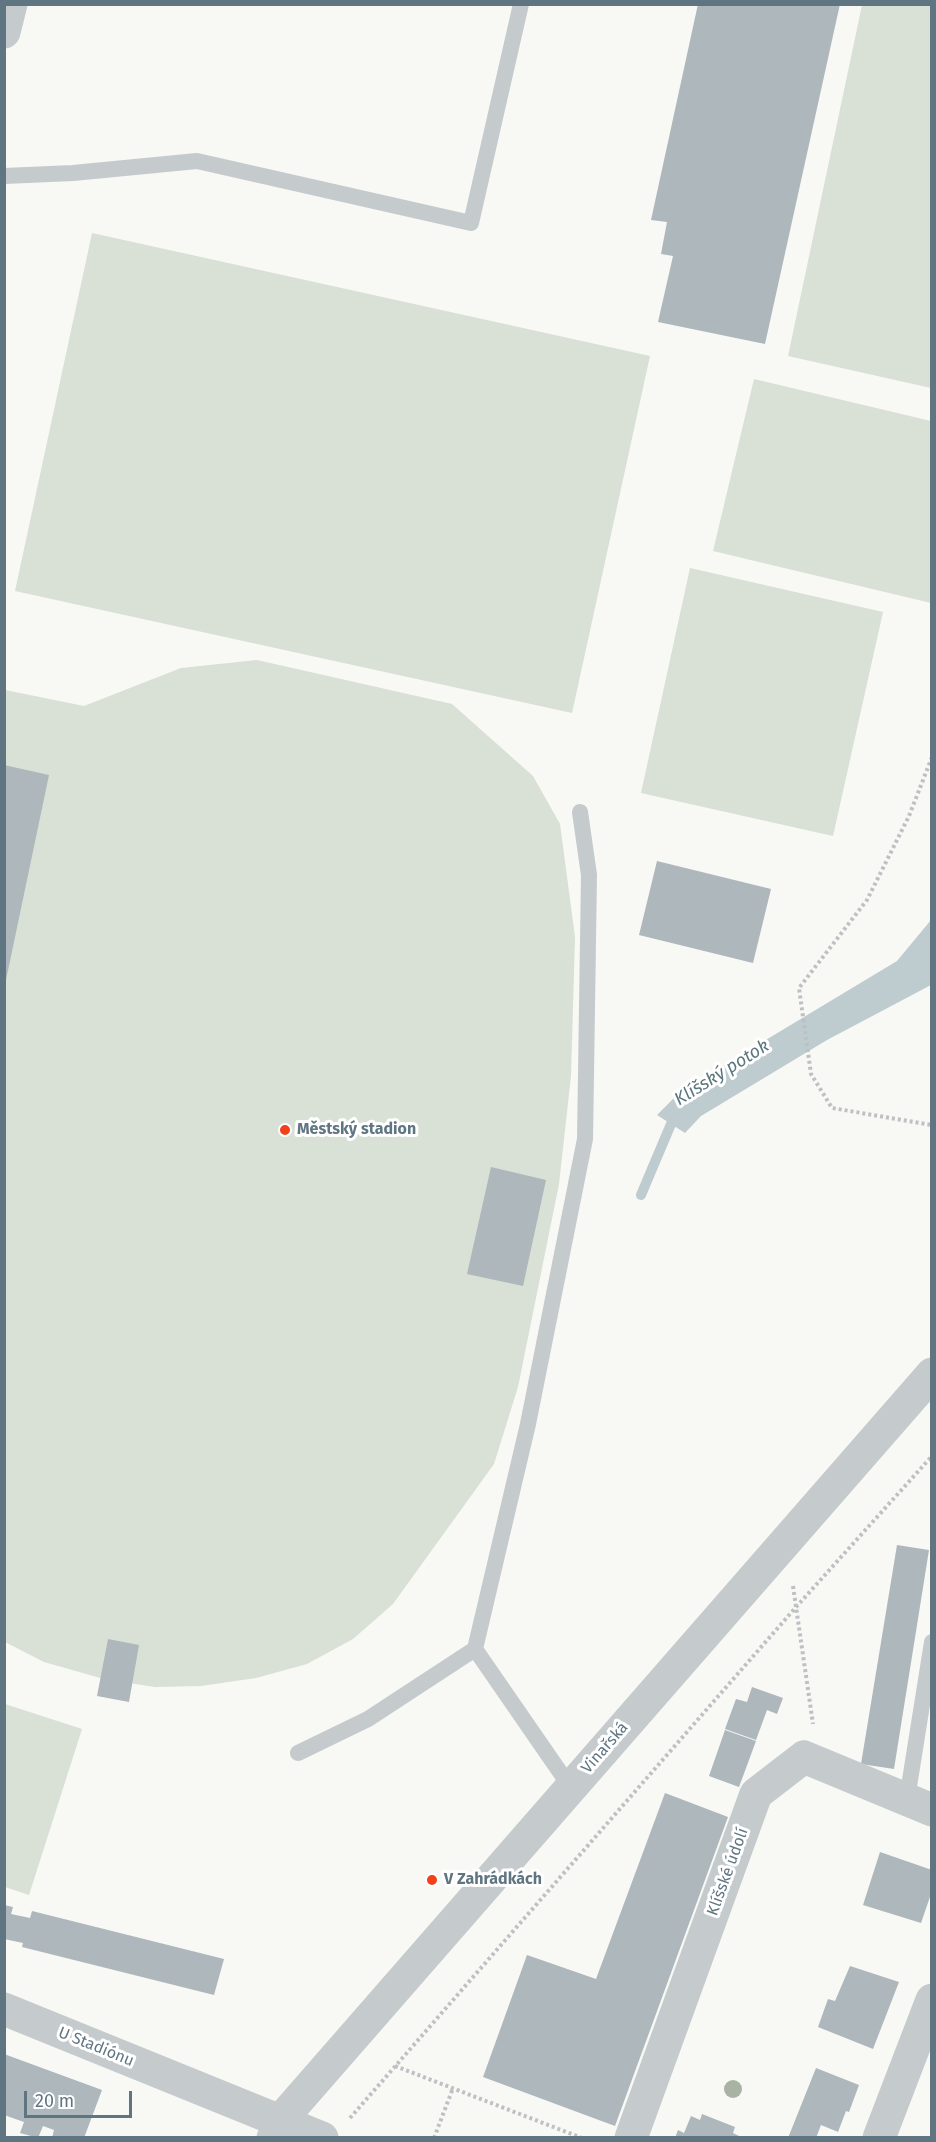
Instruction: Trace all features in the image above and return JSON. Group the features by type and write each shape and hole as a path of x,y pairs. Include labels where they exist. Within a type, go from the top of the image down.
{"street":[{"name":"Vinařská","path":"276,2130 932,1374"},
{"name":"Klíšské údolí","path":"631,2138 756,1794 804,1757 919,1805"},
{"path":"879,2138 932,2000"},
{"name":"U Stadiónu","path":"4,2009 276,2130 322,2138"}],"lane":[{"path":"4,176 74,173 197,161 471,223 521,4"},
{"path":"298,1753 368,1719 475,1649 528,1424 585,1138 589,875 580,812"},
{"path":"919,1805 932,1642"},
{"path":"475,1649 571,1788"}],"path":[{"path":"932,757 909,816 867,900 800,988 811,1074 832,1108 932,1125"},
{"path":"349,2120 796,1606 932,1456"},
{"path":"786,1540 819,1763"},
{"path":"395,2066 582,2138"},
{"path":"434,2138 453,2088"}],"shaded area":[{"path":"862,5 931,5 931,388 788,356"},
{"path":"92,233 650,356 572,713 15,591"},
{"path":"754,379 931,421 931,603 713,551"},
{"path":"690,568 883,612 833,836 641,793"},
{"name":"Městský stadion","path":"257,660 452,704 533,776 560,824 575,937 571,1076 559,1184 518,1387 494,1464 393,1604 353,1639 307,1664 256,1678 201,1686 155,1687 104,1679 44,1662 5,1642 5,690 84,706 181,668"},
{"path":"5,1704 82,1729 29,1895 5,1887"}],"water":[{"path":"931,920 931,985 827,1040 701,1116 685,1133 657,1115 681,1091 897,961"}],"building":[{"path":"698,4 840,4 765,344 658,322 673,256 661,254 667,222 651,220"},
{"path":"4,765 49,775 6,980 4,980"},
{"path":"657,861 771,889 753,963 639,935"},
{"path":"491,1167 546,1180 523,1286 467,1274"},
{"path":"897,1545 929,1550 894,1769 861,1764"},
{"path":"108,1639 139,1645 129,1702 97,1696"},
{"path":"752,1687 783,1698 777,1714 767,1710 756,1740 725,1729 736,1699 747,1702"},
{"path":"725,1730 756,1741 739,1787 709,1776"},
{"path":"665,1793 728,1817 615,2126 483,2077 527,1955 596,1979"},
{"path":"880,1852 932,1870 932,1891 921,1923 863,1905"},
{"path":"4,1905 13,1907 11,1914 30,1918 32,1911 224,1959 214,1995 22,1947 23,1943 4,1939"},
{"path":"850,1966 899,1982 873,2049 818,2027 828,1999 835,2001"},
{"path":"4,2054 102,2090 84,2138 52,2138 54,2130 43,2126 38,2138 20,2133 24,2122 4,2115"},
{"path":"816,2068 859,2085 849,2112 846,2111 838,2132 821,2125 816,2138 788,2138"},
{"path":"702,2114 735,2127 733,2133 743,2138 675,2138 678,2130 684,2133 691,2116 700,2120"}],"waterway":[{"name":"Klíšský potok","path":"641,1195 671,1124 683,1117"}],"place":[{"name":"Městský stadion","path":"285,1130"},
{"name":"V Zahrádkách","path":"432,1880"}]}
